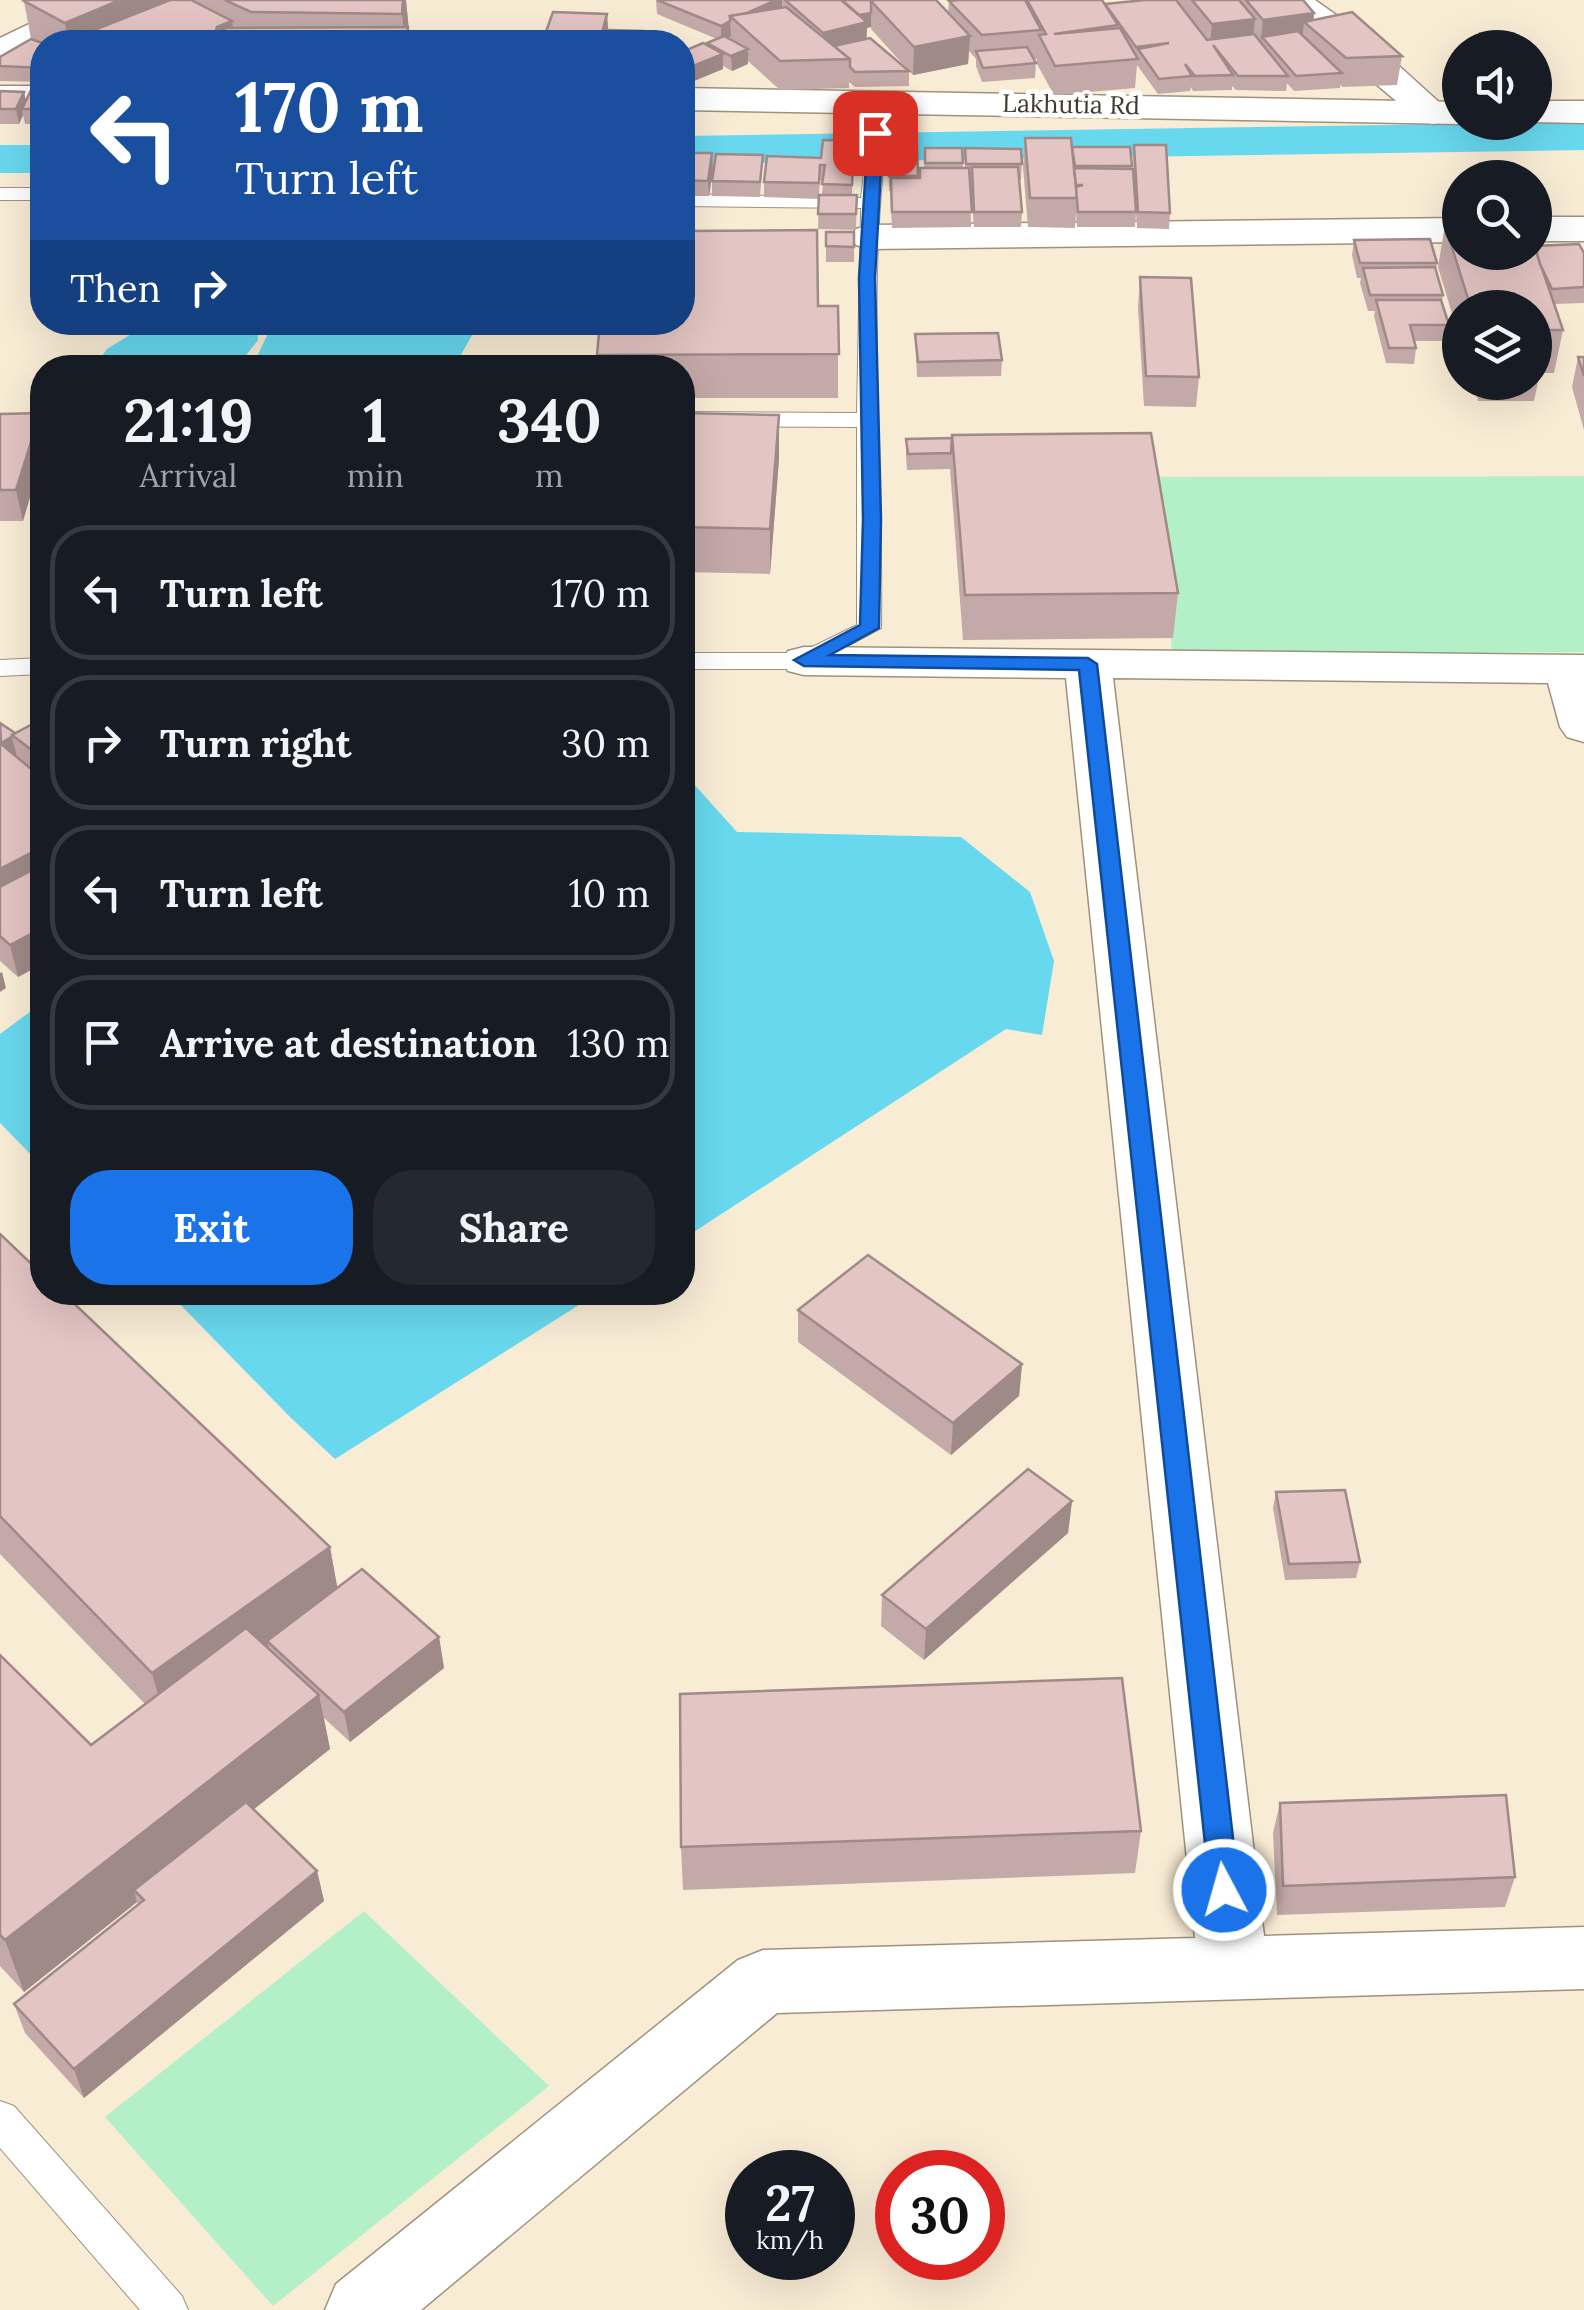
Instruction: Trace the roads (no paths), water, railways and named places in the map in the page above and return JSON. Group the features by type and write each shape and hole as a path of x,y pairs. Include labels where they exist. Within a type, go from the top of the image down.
{"street":[{"path":"45,30 106,0"},
{"path":"1293,0 1442,110"},
{"path":"0,52 30,37"},
{"path":"0,97 30,97"},
{"name":"Lakhutia Rd","path":"695,100 879,116 1442,113"},
{"path":"1552,112 1584,112"},
{"path":"870,220 1442,230"},
{"path":"1552,229 1584,228"},
{"path":"804,660 1576,669 1584,727"},
{"path":"1088,664 1233,1968"},
{"path":"363,2310 764,1982 1584,1958"}],"lane":[{"path":"695,661 804,660 870,628 870,220 879,116"},
{"path":"0,194 30,194"},
{"path":"695,201 870,220"},
{"path":"695,419 868,420"},
{"path":"0,668 30,667"},
{"path":"0,2120 167,2310"}],"water":[{"path":"130,335 258,335 246,355 103,355"},
{"path":"267,335 472,335 461,355 258,355"},
{"path":"695,785 737,832 961,837 1030,892 1054,961 1042,1035 1006,1029 695,1231"},
{"path":"30,1012 30,1154 0,1123 0,1034"},
{"path":"181,1305 579,1305 335,1459"}],"waterway":[{"path":"695,150 1584,136"},
{"path":"0,159 30,159"}]}
